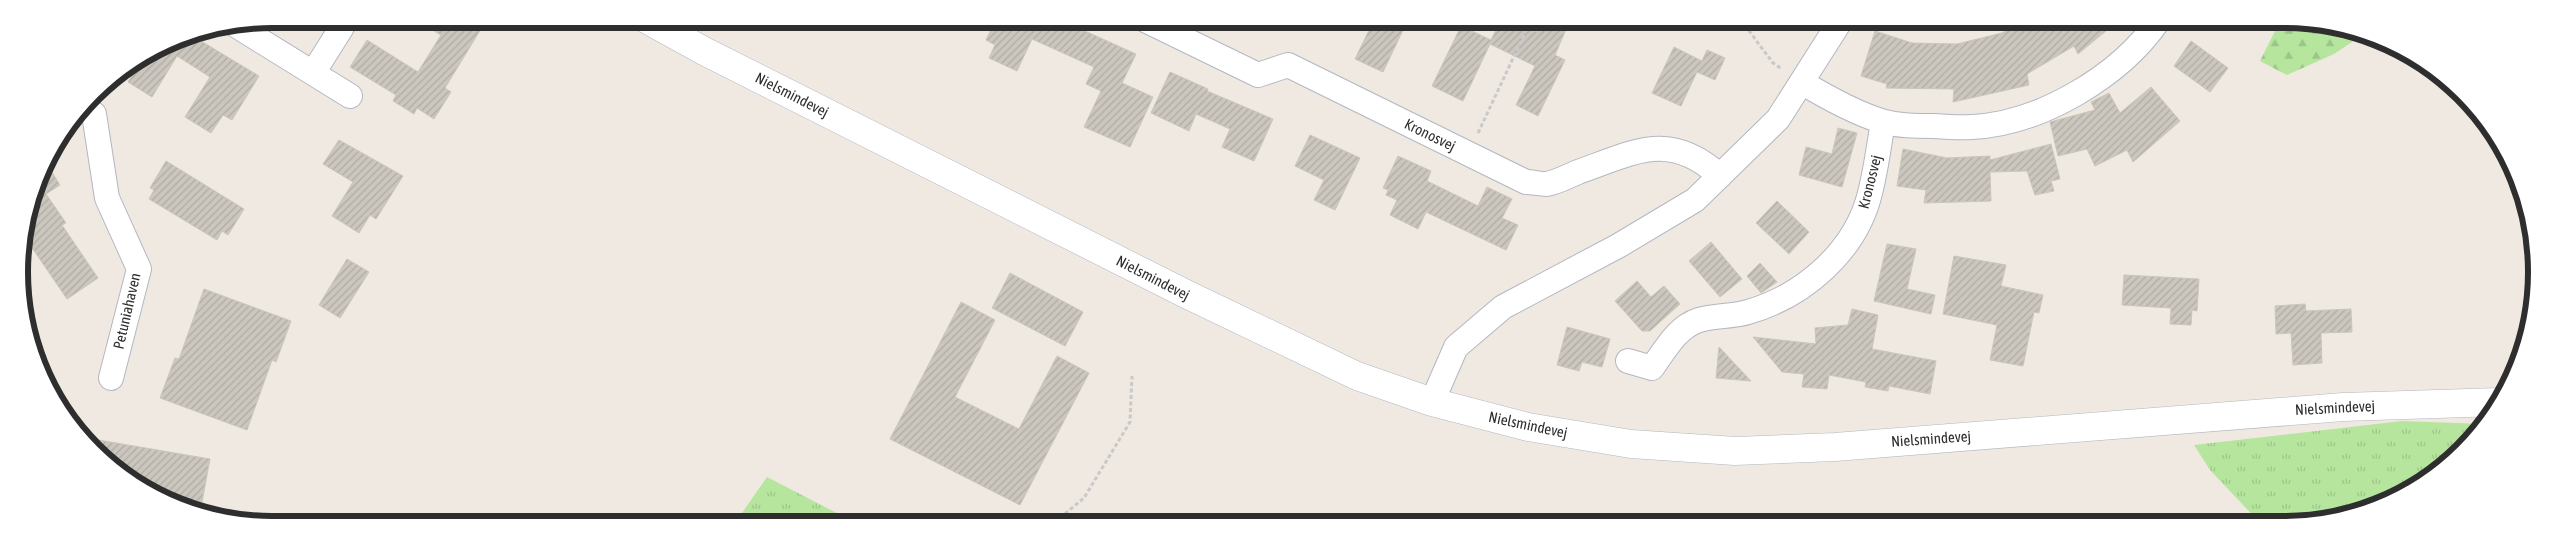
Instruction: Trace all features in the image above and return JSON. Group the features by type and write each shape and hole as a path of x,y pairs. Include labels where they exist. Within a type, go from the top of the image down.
{"street":[{"path":"313,73 341,28"},
{"name":"Nielsmindevej","path":"662,28 712,55 1186,294 1358,376 1432,402 1528,427 1631,444 1735,451 1835,447 2343,407 2491,402"},
{"name":"Kronosvej","path":"1162,28 1258,74 1288,65 1526,182 1547,184 1638,151 1660,148 1682,152 1703,161 1720,176"},
{"path":"1432,402 1456,346 1503,307 1636,236 1695,200 1778,119 1803,83 1836,28"},
{"path":"1803,83 1848,109 1883,122 1916,126 1974,127 2019,118 2057,104 2092,84 2121,62 2152,28"},
{"path":"243,30 350,96"},
{"name":"Petuniahaven","path":"88,111 94,114 107,198 138,269 111,378"},
{"name":"Kronosvej","path":"1628,361 1652,368 1680,330 1698,320 1747,313 1772,304 1811,282 1836,257 1856,228 1870,195 1883,122"}],"path":[{"path":"1468,153 1528,28"},
{"path":"1747,28 1773,63 1803,83"},
{"path":"1065,516 1084,498 1130,422 1132,376"}],"green space":[{"path":"2276,28 2300,28 2332,32 2357,39 2334,54 2287,75 2260,61"},
{"path":"2402,421 2476,424 2445,456 2406,484 2363,504 2332,512 2300,516 2253,516 2210,470 2194,445"},
{"path":"767,477 843,516 740,516"}],"building":[{"path":"429,28 482,28 445,88 451,92 434,119 417,108 414,114 393,101 396,95 350,67 367,40 418,72 441,35"},
{"path":"992,28 1078,28 1136,54 1122,83 1153,97 1130,147 1084,127 1101,91 1086,84 1094,67 1032,39 1017,71 989,58 995,45 986,40"},
{"path":"1370,28 1399,28 1403,30 1383,72 1355,59"},
{"path":"1460,28 1465,28 1491,40 1497,28 1529,28 1537,32 1539,28 1567,28 1555,55 1565,60 1538,116 1516,105 1535,66 1490,44 1463,101 1432,86"},
{"path":"2011,28 2110,28 2078,54 2074,46 2027,74 2029,85 1953,102 1954,89 1886,88 1887,84 1861,76 1875,31 1912,43 1957,44 2002,33"},
{"path":"197,39 259,76 232,120 223,115 211,133 185,117 210,77 177,56 152,97 128,82 136,69 150,60"},
{"path":"2191,41 2228,68 2210,92 2174,66"},
{"path":"1674,47 1702,61 1681,106 1652,93"},
{"path":"1707,50 1725,58 1715,80 1697,72"},
{"path":"1170,72 1208,89 1207,91 1273,119 1254,161 1222,147 1230,129 1196,114 1189,131 1151,113"},
{"path":"2151,87 2180,121 2133,162 2127,150 2095,166 2087,149 2058,156 2050,122 2095,110 2091,102 2109,93 2120,113"},
{"path":"1838,128 1857,133 1842,187 1799,175 1806,147 1832,154"},
{"path":"1310,135 1360,158 1335,210 1314,200 1324,180 1295,166"},
{"path":"339,140 403,176 376,219 370,215 359,233 332,216 353,182 323,164"},
{"path":"2051,144 2060,179 2051,181 2054,191 2035,195 2027,171 1990,172 1991,201 1924,203 1926,190 1897,186 1903,149 1947,158 1990,156 1990,160"},
{"path":"1398,156 1431,171 1427,181 1478,206 1487,187 1512,199 1502,218 1518,225 1506,250 1426,212 1418,229 1390,215 1397,200 1386,195 1388,190 1383,188"},
{"path":"166,161 244,209 228,235 222,231 217,240 149,199 154,190 150,188"},
{"path":"50,170 60,185 46,194 66,223 62,225 98,278 67,299 29,244 32,224 40,193"},
{"path":"1777,201 1809,232 1789,254 1756,223"},
{"path":"1711,242 1742,279 1720,297 1689,261"},
{"path":"1887,244 1916,249 1907,289 1935,295 1931,314 1874,301"},
{"path":"1954,256 2006,265 2001,286 2043,295 2039,313 2034,312 2023,366 1990,360 1997,325 1943,314"},
{"path":"347,259 369,272 340,318 319,305"},
{"path":"1760,263 1777,282 1761,293 1747,276"},
{"path":"1010,273 1083,312 1065,346 992,308"},
{"path":"2124,275 2199,279 2197,311 2192,310 2191,325 2170,324 2171,308 2122,305"},
{"path":"1637,281 1651,297 1664,286 1680,304 1650,331 1642,331 1615,301"},
{"path":"204,289 291,321 276,362 272,360 247,430 160,398 175,358 179,359"},
{"path":"961,302 995,320 955,397 1019,429 1057,356 1089,373 1020,505 890,439"},
{"path":"2305,304 2306,311 2351,309 2352,332 2321,333 2322,363 2293,365 2291,333 2276,334 2275,306"},
{"path":"1852,309 1878,315 1872,349 1936,361 1930,394 1889,386 1888,391 1865,387 1866,382 1829,375 1827,389 1802,387 1804,374 1782,372 1753,337 1816,344 1815,328 1848,325"},
{"path":"1567,327 1610,339 1602,367 1582,362 1579,371 1557,365"},
{"path":"1719,347 1751,381 1716,378"},
{"path":"94,439 210,459 202,502 176,497 150,484 123,466"}]}
